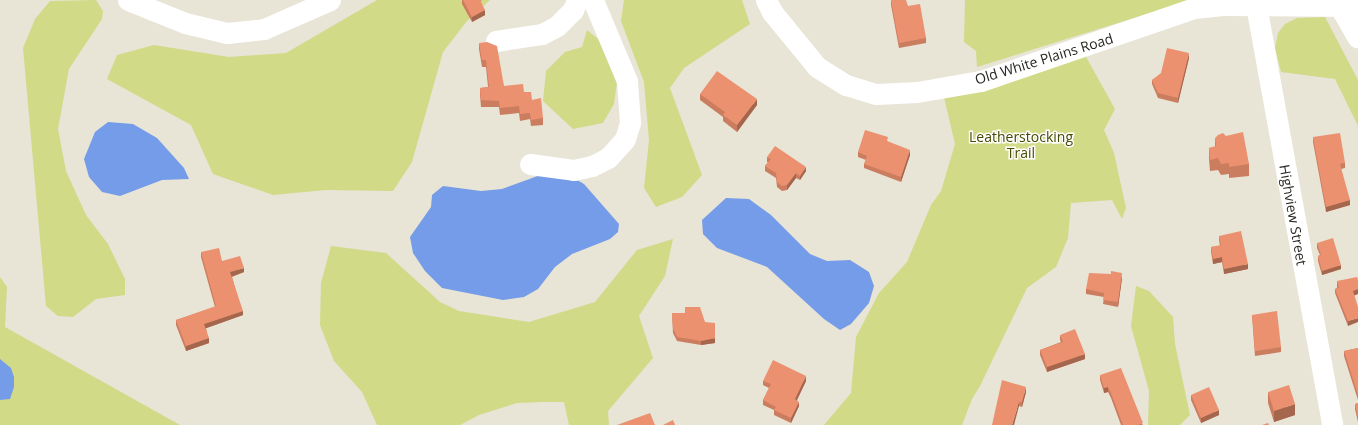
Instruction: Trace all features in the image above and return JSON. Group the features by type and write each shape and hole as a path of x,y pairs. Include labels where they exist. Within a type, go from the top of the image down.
{"highway":[{"path":"1337,0 1358,37"}],"street":[{"path":"128,0 185,23 227,33 264,29 330,0"},
{"path":"496,41 542,34 557,26 573,10 577,0"},
{"path":"530,164 574,170 592,166 608,158 625,139 630,123 627,81 593,0"},
{"name":"Old White Plains Road","path":"766,0 772,12 817,67 846,85 876,94 917,92 981,81 1194,8 1222,3 1256,5 1358,6"},
{"name":"Highview Street","path":"1256,5 1332,425"}],"green space":[{"path":"96,0 103,11 102,19 69,69 58,129 66,171 86,215 108,244 125,279 125,295 96,299 73,317 58,316 46,306 23,48 35,19 50,1"},
{"path":"377,0 490,0 467,21 443,52 412,162 393,191 326,190 273,195 213,174 191,125 107,79 117,55 154,45 229,57 286,53"},
{"path":"624,0 742,0 750,24 684,68 670,88 702,175 682,197 656,207 644,188 649,140 644,82 621,21"},
{"path":"965,0 1199,0 1166,8 977,67 976,51 964,42"},
{"path":"1325,17 1358,80 1358,126 1335,79 1281,72 1275,48 1278,33 1285,24 1297,18"},
{"path":"587,30 598,39 613,66 617,82 614,104 603,123 573,129 543,101 546,71 565,52 582,47"},
{"name":"Leatherstocking Trail","path":"1085,55 1115,109 1104,130 1114,153 1126,208 1122,219 1112,200 1071,203 1068,238 1056,267 1027,288 980,386 972,399 962,425 824,425 851,393 856,337 879,293 907,262 931,205 941,191 955,144 943,93"},
{"path":"673,239 665,276 639,316 653,358 608,411 609,425 569,425 564,402 543,402 517,403 479,415 460,425 377,425 362,392 334,361 320,325 321,283 331,246 386,253 440,302 459,311 529,322 595,302 637,250"},
{"path":"0,277 7,287 5,327 180,425 0,425"},
{"path":"1136,286 1149,291 1173,317 1175,344 1190,415 1180,425 1148,425 1149,391 1131,326"}],"water":[{"path":"108,122 133,124 157,138 184,168 189,179 162,180 120,196 102,192 89,177 84,159 95,132"},
{"path":"546,173 572,177 584,184 619,224 618,232 610,239 572,254 555,267 538,289 524,297 503,300 442,288 425,271 413,253 410,237 431,207 432,195 443,186 481,191 502,189"},
{"path":"726,198 749,199 771,215 810,254 827,261 850,260 869,272 874,286 869,303 851,324 840,330 824,319 767,267 717,248 703,234 702,220"},
{"path":"0,359 11,368 14,377 14,387 10,399 0,400"}],"building":[{"path":"463,0 480,0 485,10 472,17"},
{"path":"891,0 906,0 908,6 920,4 926,38 899,43"},
{"path":"487,42 497,46 504,86 523,84 524,92 531,92 532,100 541,98 543,118 531,120 530,113 520,114 519,106 500,108 499,101 481,100 480,88 489,87 486,60 482,60 479,43"},
{"path":"1167,48 1189,53 1178,98 1158,93 1152,80 1161,73"},
{"path":"717,71 757,99 737,125 723,115 725,112 700,94"},
{"path":"865,130 888,137 887,141 910,150 901,177 864,164 867,156 858,152"},
{"path":"1243,132 1249,164 1229,167 1229,163 1221,164 1218,158 1210,160 1209,148 1216,146 1215,138 1218,135 1223,133 1226,136"},
{"path":"1340,133 1345,163 1340,164 1350,200 1326,207 1313,137"},
{"path":"775,146 806,167 800,176 796,173 787,185 782,186 777,182 776,173 765,166 771,159 767,157"},
{"path":"1241,231 1248,264 1224,269 1222,257 1213,259 1211,247 1221,245 1219,236"},
{"path":"1333,238 1341,265 1322,271 1318,256 1321,255 1317,243"},
{"path":"219,248 222,261 240,256 244,268 230,272 243,311 204,324 209,338 186,346 176,320 216,306 201,252"},
{"path":"1111,271 1122,273 1118,302 1103,300 1104,293 1086,289 1089,273 1111,274"},
{"path":"1357,277 1358,289 1353,291 1358,307 1358,318 1348,321 1335,289 1339,288 1337,281"},
{"path":"685,307 700,307 705,322 715,323 715,338 701,341 677,337 673,328 672,313 685,313"},
{"path":"1277,311 1281,347 1255,351 1252,315"},
{"path":"1075,329 1085,354 1047,367 1040,350 1063,342 1060,335"},
{"path":"1358,348 1358,395 1344,351"},
{"path":"773,360 806,376 795,399 799,402 791,418 774,410 776,407 763,400 771,384 763,381"},
{"path":"1121,368 1143,423 1138,425 1123,425 1111,393 1108,387 1104,388 1100,375"},
{"path":"1002,380 1026,387 1022,402 1019,402 1012,425 992,425"},
{"path":"1289,385 1295,404 1274,411 1268,392"},
{"path":"1209,387 1219,410 1201,418 1191,395"},
{"path":"1358,403 1358,417 1355,404"},
{"path":"650,413 655,425 617,425"},
{"path":"673,420 675,425 663,425"}]}
